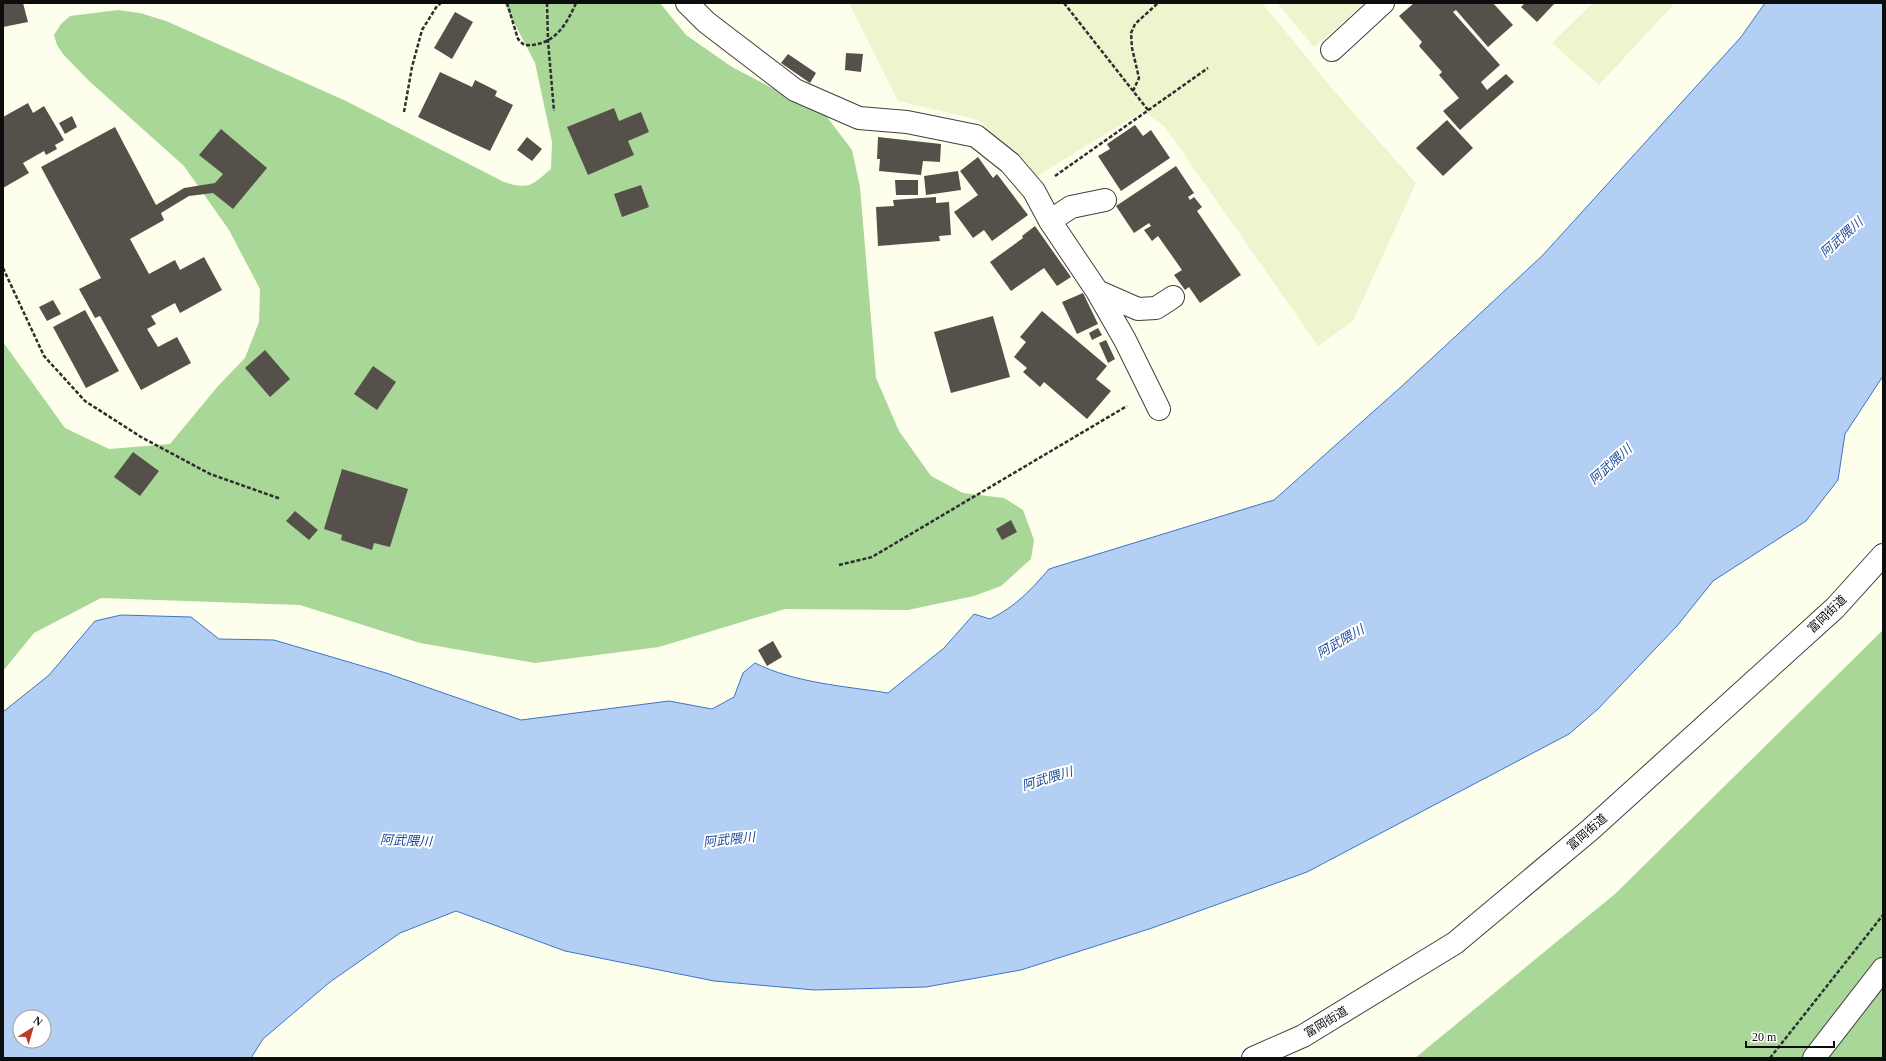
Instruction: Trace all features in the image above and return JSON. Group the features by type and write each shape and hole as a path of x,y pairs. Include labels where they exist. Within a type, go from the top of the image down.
{"street":[{"path":"687,3 706,22 796,90 859,118 907,122 976,136 1010,163 1034,191 1050,221 1097,291 1125,340 1154,401"},
{"path":"1332,50 1383,3"},
{"path":"1050,221 1071,207 1105,200"},
{"path":"1097,291 1138,309 1156,308 1172,297"},
{"name":"富岡街道","path":"1253,1058 1303,1036 1455,943 1590,830 1835,608 1883,555"},
{"path":"1814,1058 1883,969"}],"path":[{"path":"404,112 412,67 422,30 437,6 441,3"},
{"path":"507,3 518,39 524,46 533,46 548,41 557,34 568,22 576,3"},
{"path":"547,3 548,41 554,111"},
{"path":"1064,3 1148,110"},
{"path":"1133,91 1139,78 1132,48 1131,33 1135,24 1158,3"},
{"path":"1034,191 1208,68"},
{"path":"3,268 44,356 85,401 141,437 210,474 281,499"},
{"path":"839,565 872,557 1154,401"},
{"path":"1770,1058 1883,915"}],"green space":[{"path":"504,3 660,3 686,35 732,67 827,117 852,150 860,187 876,378 899,431 931,476 963,493 1004,498 1023,510 1034,540 1031,559 1001,586 974,596 908,610 785,609 659,647 535,663 420,643 300,605 101,598 34,633 3,671 3,342 65,428 109,449 170,444 218,386 245,358 259,322 260,289 229,230 184,166 88,80 63,54 57,45 54,35 61,24 70,16 118,10 140,13 166,21 346,101 504,182 525,186 535,182 551,169 552,142 535,63"},
{"path":"849,3 1262,3 1335,92 1416,183 1353,321 1318,346 1165,127 1143,111 1034,178 979,120 898,101"},
{"path":"1277,3 1365,3 1314,47"},
{"path":"1593,3 1675,3 1599,85 1552,43"},
{"path":"1883,630 1883,1058 1415,1058 1615,894"}],"water":[{"name":"阿武隈川","path":"1765,3 1883,3 1883,376 1845,434 1838,480 1806,521 1713,581 1677,626 1598,709 1569,734 1307,872 1152,928 1021,970 926,987 814,990 714,981 565,951 456,911 400,933 330,982 263,1039 251,1058 3,1058 3,712 49,675 95,621 121,615 191,617 219,639 274,640 386,673 521,720 669,701 712,709 734,697 743,673 755,663 786,675 820,683 888,693 944,648 974,614 990,619 999,614 1022,597 1049,569 1274,500 1402,386 1542,256 1741,37"}],"building":[{"path":"3,3 23,3 28,22 3,27"},
{"path":"1414,3 1493,3 1513,25 1488,47 1456,10 1453,12 1500,65 1481,82 1487,90 1506,74 1514,82 1460,130 1443,111 1459,98 1439,75 1442,72 1419,46 1422,42 1399,16"},
{"path":"1525,3 1555,3 1537,22 1521,7"},
{"path":"455,12 473,22 452,59 434,48"},
{"path":"846,53 863,54 861,72 845,70"},
{"path":"788,54 816,73 810,83 781,63"},
{"path":"440,72 472,87 475,80 497,91 495,96 513,105 490,151 418,117"},
{"path":"28,103 33,113 44,106 64,140 55,145 57,149 46,155 44,151 23,163 29,173 3,188 3,117"},
{"path":"614,108 619,121 641,112 649,132 628,141 634,155 588,175 567,127"},
{"path":"72,116 77,127 65,134 59,123"},
{"path":"1447,120 1473,148 1443,176 1416,148"},
{"path":"1135,125 1143,136 1151,130 1170,158 1121,191 1098,156 1110,149 1107,144"},
{"path":"115,127 156,205 184,188 215,183 223,174 199,155 221,129 267,168 233,209 213,193 189,196 161,213 164,220 130,239 149,274 175,260 180,270 204,257 222,290 180,313 175,303 151,316 156,324 147,329 158,347 177,337 191,363 141,390 100,316 95,318 79,289 101,278 41,167"},
{"path":"527,137 542,149 532,161 517,150"},
{"path":"878,137 941,144 940,162 923,161 921,175 879,171 880,159 877,159"},
{"path":"978,157 993,178 997,174 1028,215 992,241 984,230 973,238 954,212 978,195 960,171"},
{"path":"1176,166 1194,193 1188,197 1190,200 1194,197 1202,207 1197,211 1241,275 1200,303 1189,287 1185,290 1174,275 1182,270 1158,236 1152,241 1144,230 1151,226 1149,223 1134,233 1116,206"},
{"path":"958,171 961,190 926,195 924,176"},
{"path":"895,180 918,180 918,195 896,195"},
{"path":"641,185 649,207 622,217 614,194"},
{"path":"936,197 936,203 949,202 951,235 939,236 940,241 878,246 876,207 894,206 893,200"},
{"path":"1035,226 1071,277 1057,286 1044,268 1011,291 990,262 1023,238 1022,236"},
{"path":"1083,293 1098,324 1077,334 1062,302"},
{"path":"53,300 61,314 47,321 39,307"},
{"path":"85,310 119,371 86,388 53,327"},
{"path":"1042,311 1107,366 1096,379 1111,391 1087,419 1044,382 1040,387 1023,372 1027,368 1014,357 1026,342 1020,337"},
{"path":"993,316 1010,377 951,393 934,332"},
{"path":"1098,328 1102,335 1092,340 1089,333"},
{"path":"1106,340 1115,359 1108,363 1099,343"},
{"path":"265,350 290,379 270,397 245,368"},
{"path":"373,366 396,382 377,410 354,394"},
{"path":"133,452 159,471 140,496 114,477"},
{"path":"342,469 408,489 390,547 374,543 372,550 341,540 342,535 324,529"},
{"path":"295,511 318,530 309,540 286,521"},
{"path":"1011,520 1017,532 1002,540 996,529"},
{"path":"773,641 782,657 767,666 758,650"}]}
